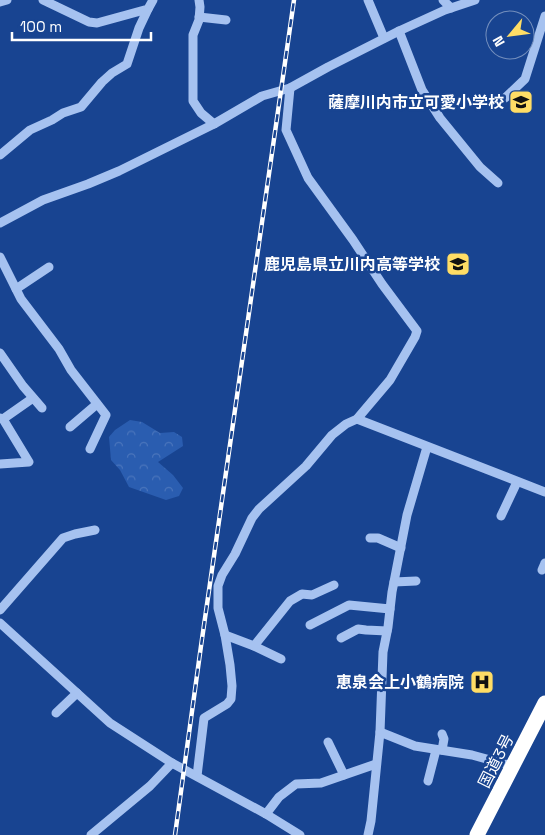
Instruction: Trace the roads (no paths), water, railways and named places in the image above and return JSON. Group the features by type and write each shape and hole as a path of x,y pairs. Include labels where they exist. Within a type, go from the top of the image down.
{"highway":[{"name":"国道3号","path":"478,835 545,703"}],"street":[{"path":"0,2 7,0"},
{"path":"43,0 89,22 97,23 148,9"},
{"path":"0,155 30,130 63,113 81,107 102,82 127,64 136,37 153,0"},
{"path":"199,0 199,17 193,35 193,101 201,113 214,124"},
{"path":"368,0 384,38"},
{"path":"443,0 452,8"},
{"path":"0,223 43,200 119,171 214,124 262,96 290,88 384,38 475,0"},
{"path":"505,98 525,79 545,16"},
{"path":"199,17 226,20"},
{"path":"399,31 422,90 440,118 480,167 498,182"},
{"path":"194,774 204,718 227,704 232,694 225,634 218,608 218,586 222,576 258,509 306,466 332,435 346,424 357,419 390,380 417,331 308,178 286,130 290,88"},
{"path":"0,257 21,299 59,349 71,370 106,415 90,449"},
{"path":"16,289 49,267"},
{"path":"0,353 23,386 42,408"},
{"path":"0,464 29,462 2,418 33,398"},
{"path":"70,426 97,404"},
{"path":"357,419 545,492"},
{"path":"368,835 380,732 383,652 407,515 427,447"},
{"path":"500,516 517,482"},
{"path":"0,610 63,538 95,530"},
{"path":"370,538 378,538 401,548"},
{"path":"394,582 416,581"},
{"path":"254,646 290,601 302,594 312,595 334,585"},
{"path":"310,625 350,605 390,609"},
{"path":"0,623 110,723 173,763 266,814 300,835"},
{"path":"340,638 358,629 387,631"},
{"path":"225,634 281,659"},
{"path":"56,713 77,693"},
{"path":"380,732 415,746 472,755 512,766"},
{"path":"428,781 444,739 442,734"},
{"path":"328,742 344,775"},
{"path":"91,835 150,786 173,763"},
{"path":"266,814 279,797 296,784 321,784 376,764"}],"railway":[{"path":"175,835 294,0"}],"place":[{"name":"薩摩川内市立可愛小学校","path":"521,102"},
{"name":"鹿児島県立川内高等学校","path":"458,264"},
{"name":"恵泉会上小鶴病院","path":"482,682"}]}
